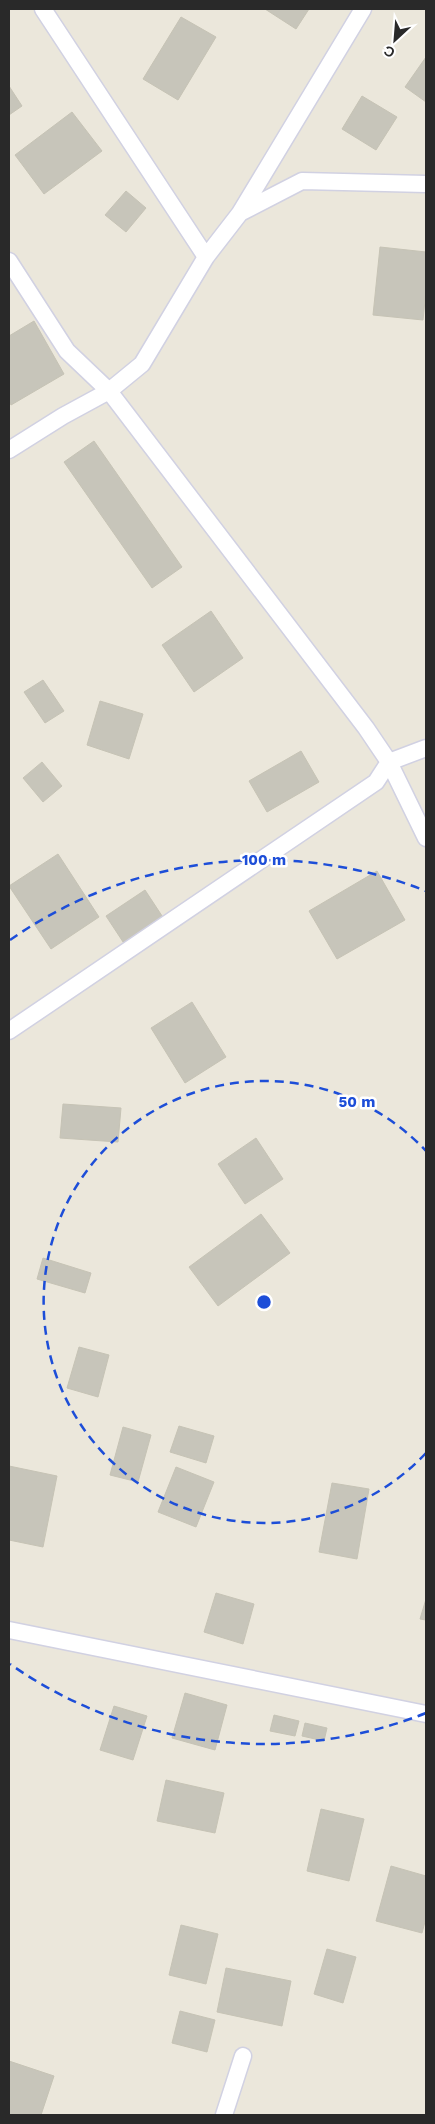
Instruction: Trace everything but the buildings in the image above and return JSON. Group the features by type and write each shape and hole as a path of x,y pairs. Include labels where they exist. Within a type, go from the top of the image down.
{"lane":[{"path":"43,9 206,257"},
{"path":"9,450 63,416 110,391 142,364 206,257 240,213 363,9"},
{"path":"240,213 302,182 426,184"},
{"path":"9,261 68,351 110,391 360,720 389,762 426,838"},
{"path":"9,1031 376,782 389,762 426,748"},
{"path":"9,1630 426,1714"},
{"path":"224,2115 243,2056"}]}
